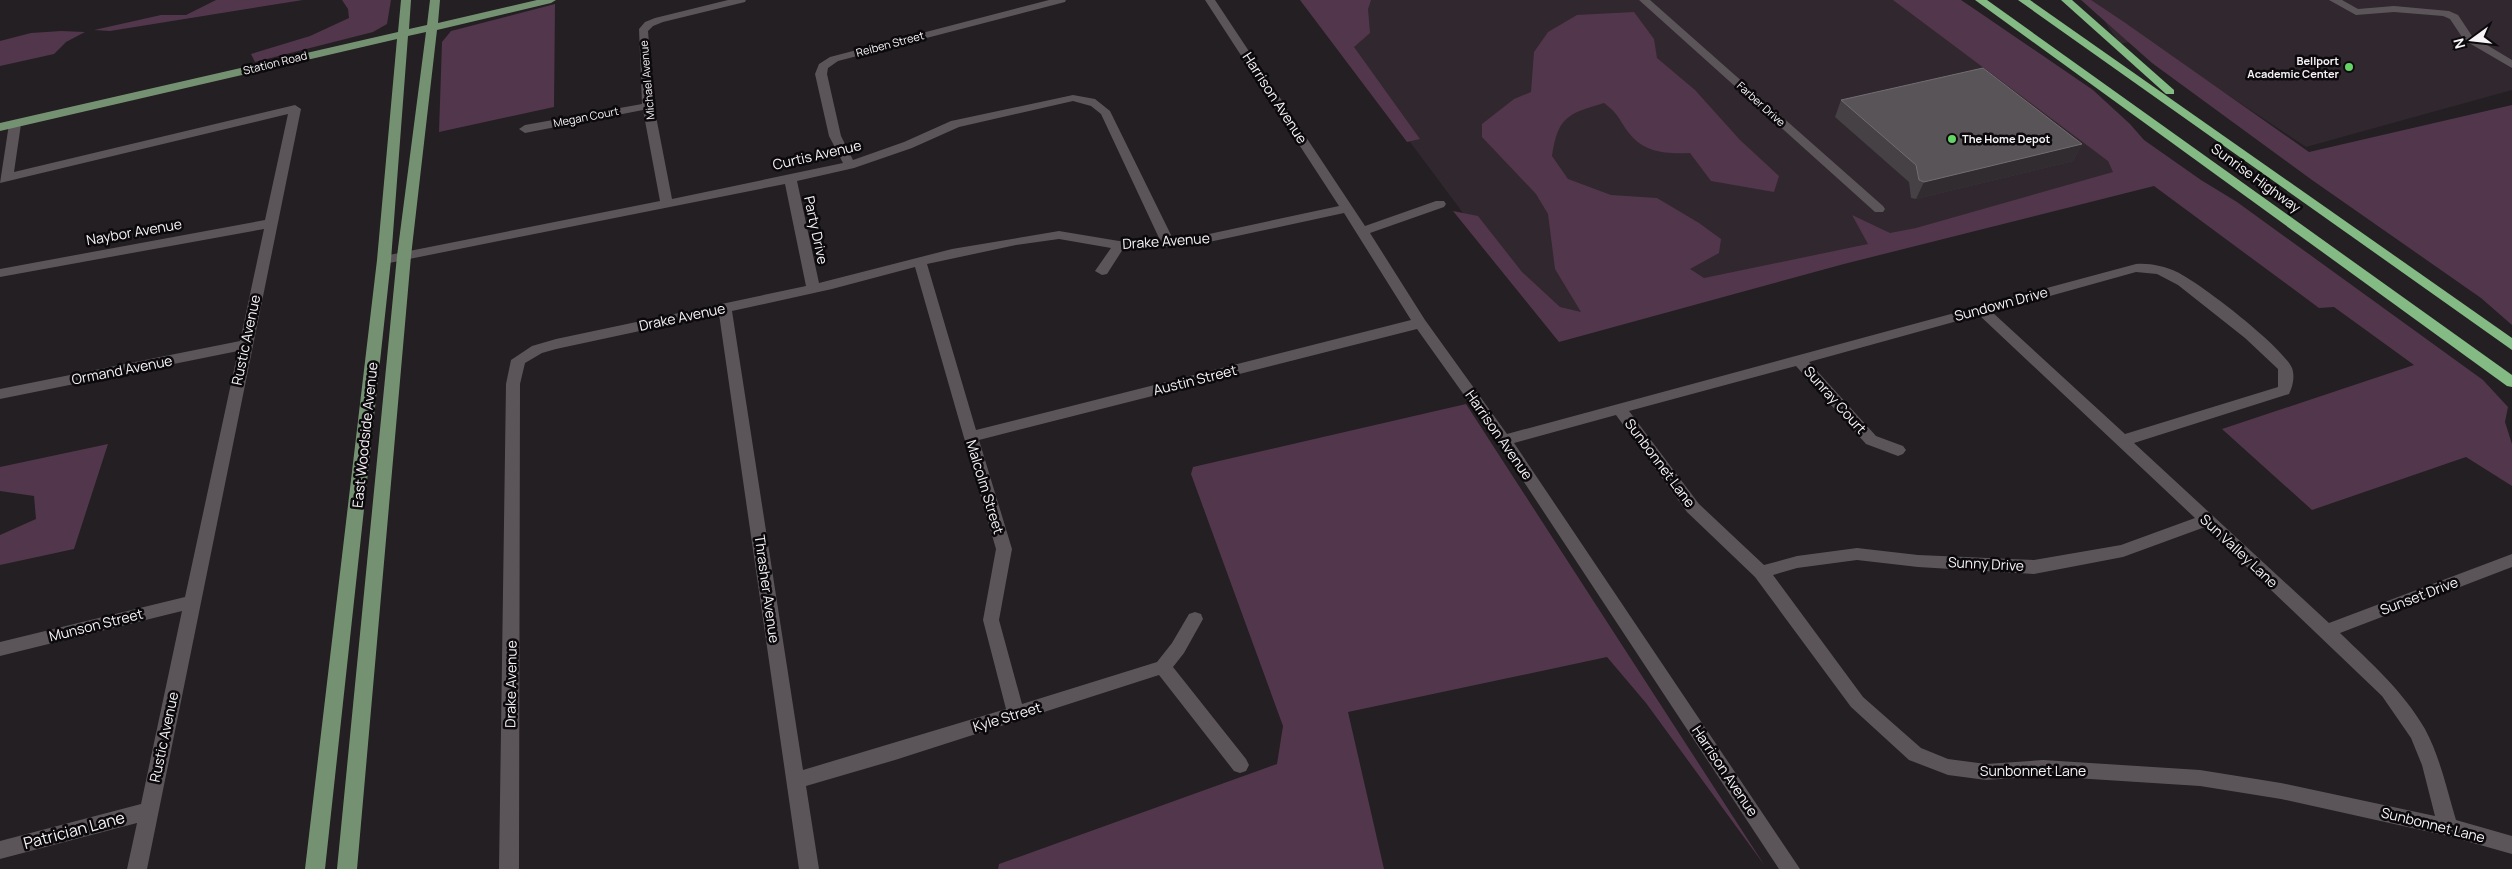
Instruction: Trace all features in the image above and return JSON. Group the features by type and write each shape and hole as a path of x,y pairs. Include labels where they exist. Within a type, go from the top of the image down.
{"highway":[{"name":"Sunrise Highway","path":"1980,0 2512,382"},
{"name":"Sunrise Highway","path":"2023,0 2512,345"},
{"path":"2066,0 2176,98 2330,215"}],"main road":[{"name":"East Woodside Avenue","path":"315,869 384,260 406,0"},
{"name":"East Woodside Avenue","path":"347,869 404,256 435,0"},
{"name":"Station Road","path":"0,127 551,0"}],"street":[{"name":"Michael Avenue","path":"667,202 648,106 643,31 649,24 659,20 740,0"},
{"name":"Reiben Street","path":"850,165 835,136 821,74 824,66 834,59 1061,0"},
{"name":"Harrison Avenue","path":"1210,0 1362,230 1420,324 1504,440 1790,869"},
{"name":"Farber Drive","path":"1644,0 1878,208"},
{"path":"2334,0 2356,12 2394,9 2445,13 2454,17 2468,38 2512,65"},
{"name":"Curtis Avenue","path":"384,260 850,165 955,124 1064,100 1089,100 1099,104 1110,120 1168,242"},
{"name":"Megan Court","path":"525,129 648,106"},
{"name":"Rustic Avenue","path":"4,178 295,109 273,223 244,346 136,869"},
{"path":"4,178 15,124"},
{"name":"Party Drive","path":"790,178 812,288"},
{"path":"1362,230 1402,220 1440,204"},
{"name":"Drake Avenue","path":"509,869 513,384 518,360 537,349 556,344 726,308 970,249 1059,235 1119,245 1195,241 1347,208"},
{"name":"Naybor Avenue","path":"0,273 273,223"},
{"path":"1102,271 1119,245"},
{"name":"Malcolm Street","path":"920,262 1004,549 991,620 1016,713"},
{"name":"Sundown Drive","path":"1504,440 1800,361 1980,309 2128,270 2143,268 2159,270 2183,282 2260,344 2285,368 2287,378 2284,390 2121,441"},
{"name":"Thrasher Avenue","path":"726,308 809,869"},
{"name":"Sun Valley Lane","path":"1980,309 2388,691 2418,734 2431,765 2448,827"},
{"name":"Austin Street","path":"970,436 1420,324"},
{"name":"Ormand Avenue","path":"0,394 244,346"},
{"name":"Sunray Court","path":"1800,361 1871,440 1898,450"},
{"name":"Sunbonnet Lane","path":"1620,410 1688,502 1761,572 1857,702 1888,733 1914,754 1948,767 1986,772 2043,768 2200,778 2281,791 2448,827 2512,845"},
{"name":"Sunny Drive","path":"1761,572 1797,562 1857,554 1937,562 2034,567 2078,561 2123,550 2206,520"},
{"name":"Sunset Drive","path":"2326,631 2512,560"},
{"name":"Munson Street","path":"0,649 192,602"},
{"path":"1195,620 1178,648 1163,667 1240,765"},
{"name":"Kyle Street","path":"796,780 1163,667"},
{"name":"Patrician Lane","path":"0,850 148,811"}],"shaded area":[{"path":"216,0 303,0 110,31 94,30 161,15 186,15"},
{"path":"342,0 391,0 387,24 373,32 255,62 251,54 310,36 349,18 348,9"},
{"path":"1300,0 1371,0 1368,9 1370,33 1354,47 1420,139 1407,142"},
{"path":"1304,0 1907,0 2131,172 1554,335"},
{"path":"1893,0 1961,0 2093,90 2130,124 2144,140 2201,180 2237,202 2483,380 2508,407 2505,422 2512,444 2512,486 2466,457 2312,510 2222,429 2414,365 2334,307 2319,308 2154,186 1844,264 1559,342 1453,211 1478,216 1522,272 1560,307 1581,312 1555,269 1548,214 1536,194 1482,137 1482,124 1514,99 1531,92 1534,52 1548,32 1577,15 1634,12 1654,39 1657,58 1695,90 1740,140 1779,176 1774,192 1711,181 1690,153 1656,151 1635,140 1613,111 1604,103 1573,114 1562,125 1554,143 1552,156 1568,179 1611,195 1657,198 1699,223 1721,239 1719,253 1690,269 1704,278 1868,244 1852,215 1890,233 1916,228 2113,172 2108,161"},
{"path":"2081,0 2091,0 2124,22 2309,152 2512,105 2512,325 2481,298 2312,180 2152,63"},
{"name":"Bellport Academic Center","path":"2090,0 2512,0 2512,90 2306,147 2144,39 2120,44"},
{"path":"555,4 554,107 439,132 442,42 451,31"},
{"path":"85,32 66,42 54,54 0,66 0,41 31,33"},
{"path":"1466,404 1765,866 1646,703 1607,657 1348,712 1384,869 998,869 999,864 1277,764 1283,726 1191,474 1193,467"},
{"path":"108,444 74,549 0,565 0,535 36,519 34,496 0,491 0,467"}],"building":[{"name":"The Home Depot","path":"1983,68 2082,144 1924,182 1919,180 1916,165 1841,100"}],"place":[{"name":"Bellport Academic Center","path":"2349,67"},
{"name":"The Home Depot","path":"1952,139"}]}
